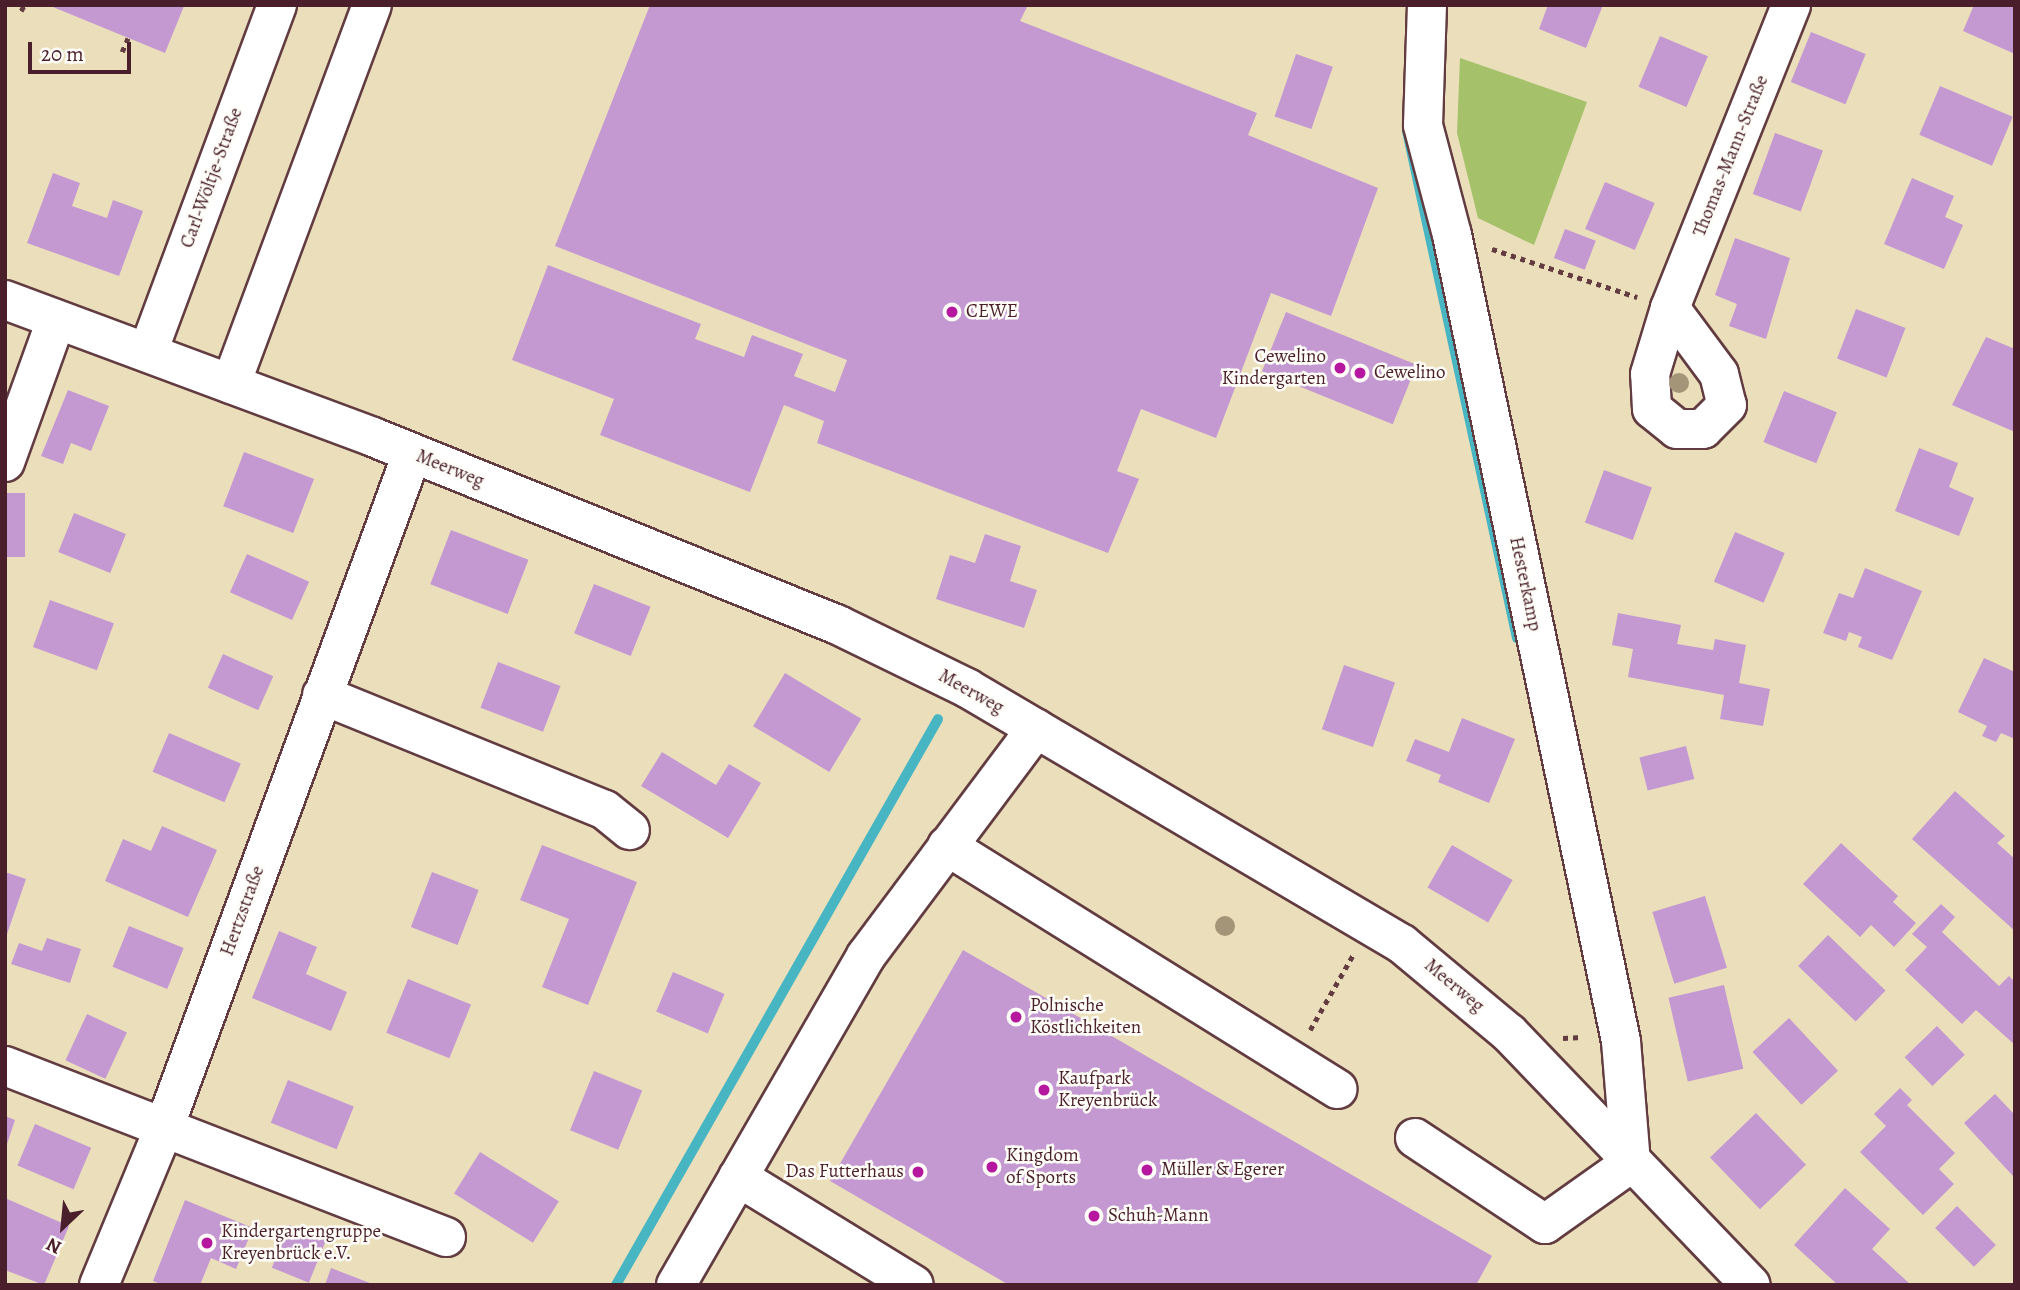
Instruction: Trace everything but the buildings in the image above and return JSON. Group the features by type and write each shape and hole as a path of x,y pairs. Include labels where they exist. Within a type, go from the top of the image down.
{"street":[{"name":"Carl-Wöltje-Straße","path":"148,352 277,5"},
{"path":"231,384 372,5"},
{"name":"Hesterkamp","path":"1427,5 1423,125 1452,235 1621,1041 1631,1163"},
{"name":"Thomas-Mann-Straße","path":"1670,308 1791,5"},
{"name":"Meerweg","path":"5,300 412,454 838,625 967,688 1370,925 1456,986 1509,1033 1751,1285"},
{"path":"5,462 56,320"},
{"name":"Hertzstraße","path":"99,1285 164,1128 412,454"},
{"path":"322,695 605,810 630,830"},
{"path":"676,1285 866,956 1036,729"},
{"path":"947,846 1338,1089"},
{"path":"5,1066 446,1237"},
{"path":"1415,1138 1545,1224 1631,1163"},
{"path":"738,1177 914,1285"}],"path":[{"path":"122,52 128,38"},
{"path":"1452,235 1670,308"},
{"path":"1292,1061 1370,925"}],"green space":[{"path":"1460,58 1587,102 1534,245 1478,218 1457,133"}],"waterway":[{"path":"1407,131 1517,638"},
{"path":"616,1285 938,719"}],"place":[{"name":"CEWE","path":"952,312"},
{"name":"Cewelino Kindergarten","path":"1340,368"},
{"name":"Cewelino","path":"1360,373"},
{"name":"Polnische Köstlichkeiten","path":"1016,1017"},
{"name":"Kaufpark Kreyenbrück","path":"1044,1090"},
{"name":"Kingdom of Sports","path":"992,1167"},
{"name":"Müller & Egerer","path":"1147,1170"},
{"name":"Das Futterhaus","path":"918,1172"},
{"name":"Schuh-Mann","path":"1094,1216"},
{"name":"Kindergartengruppe Kreyenbrück e.V.","path":"207,1243"}]}
